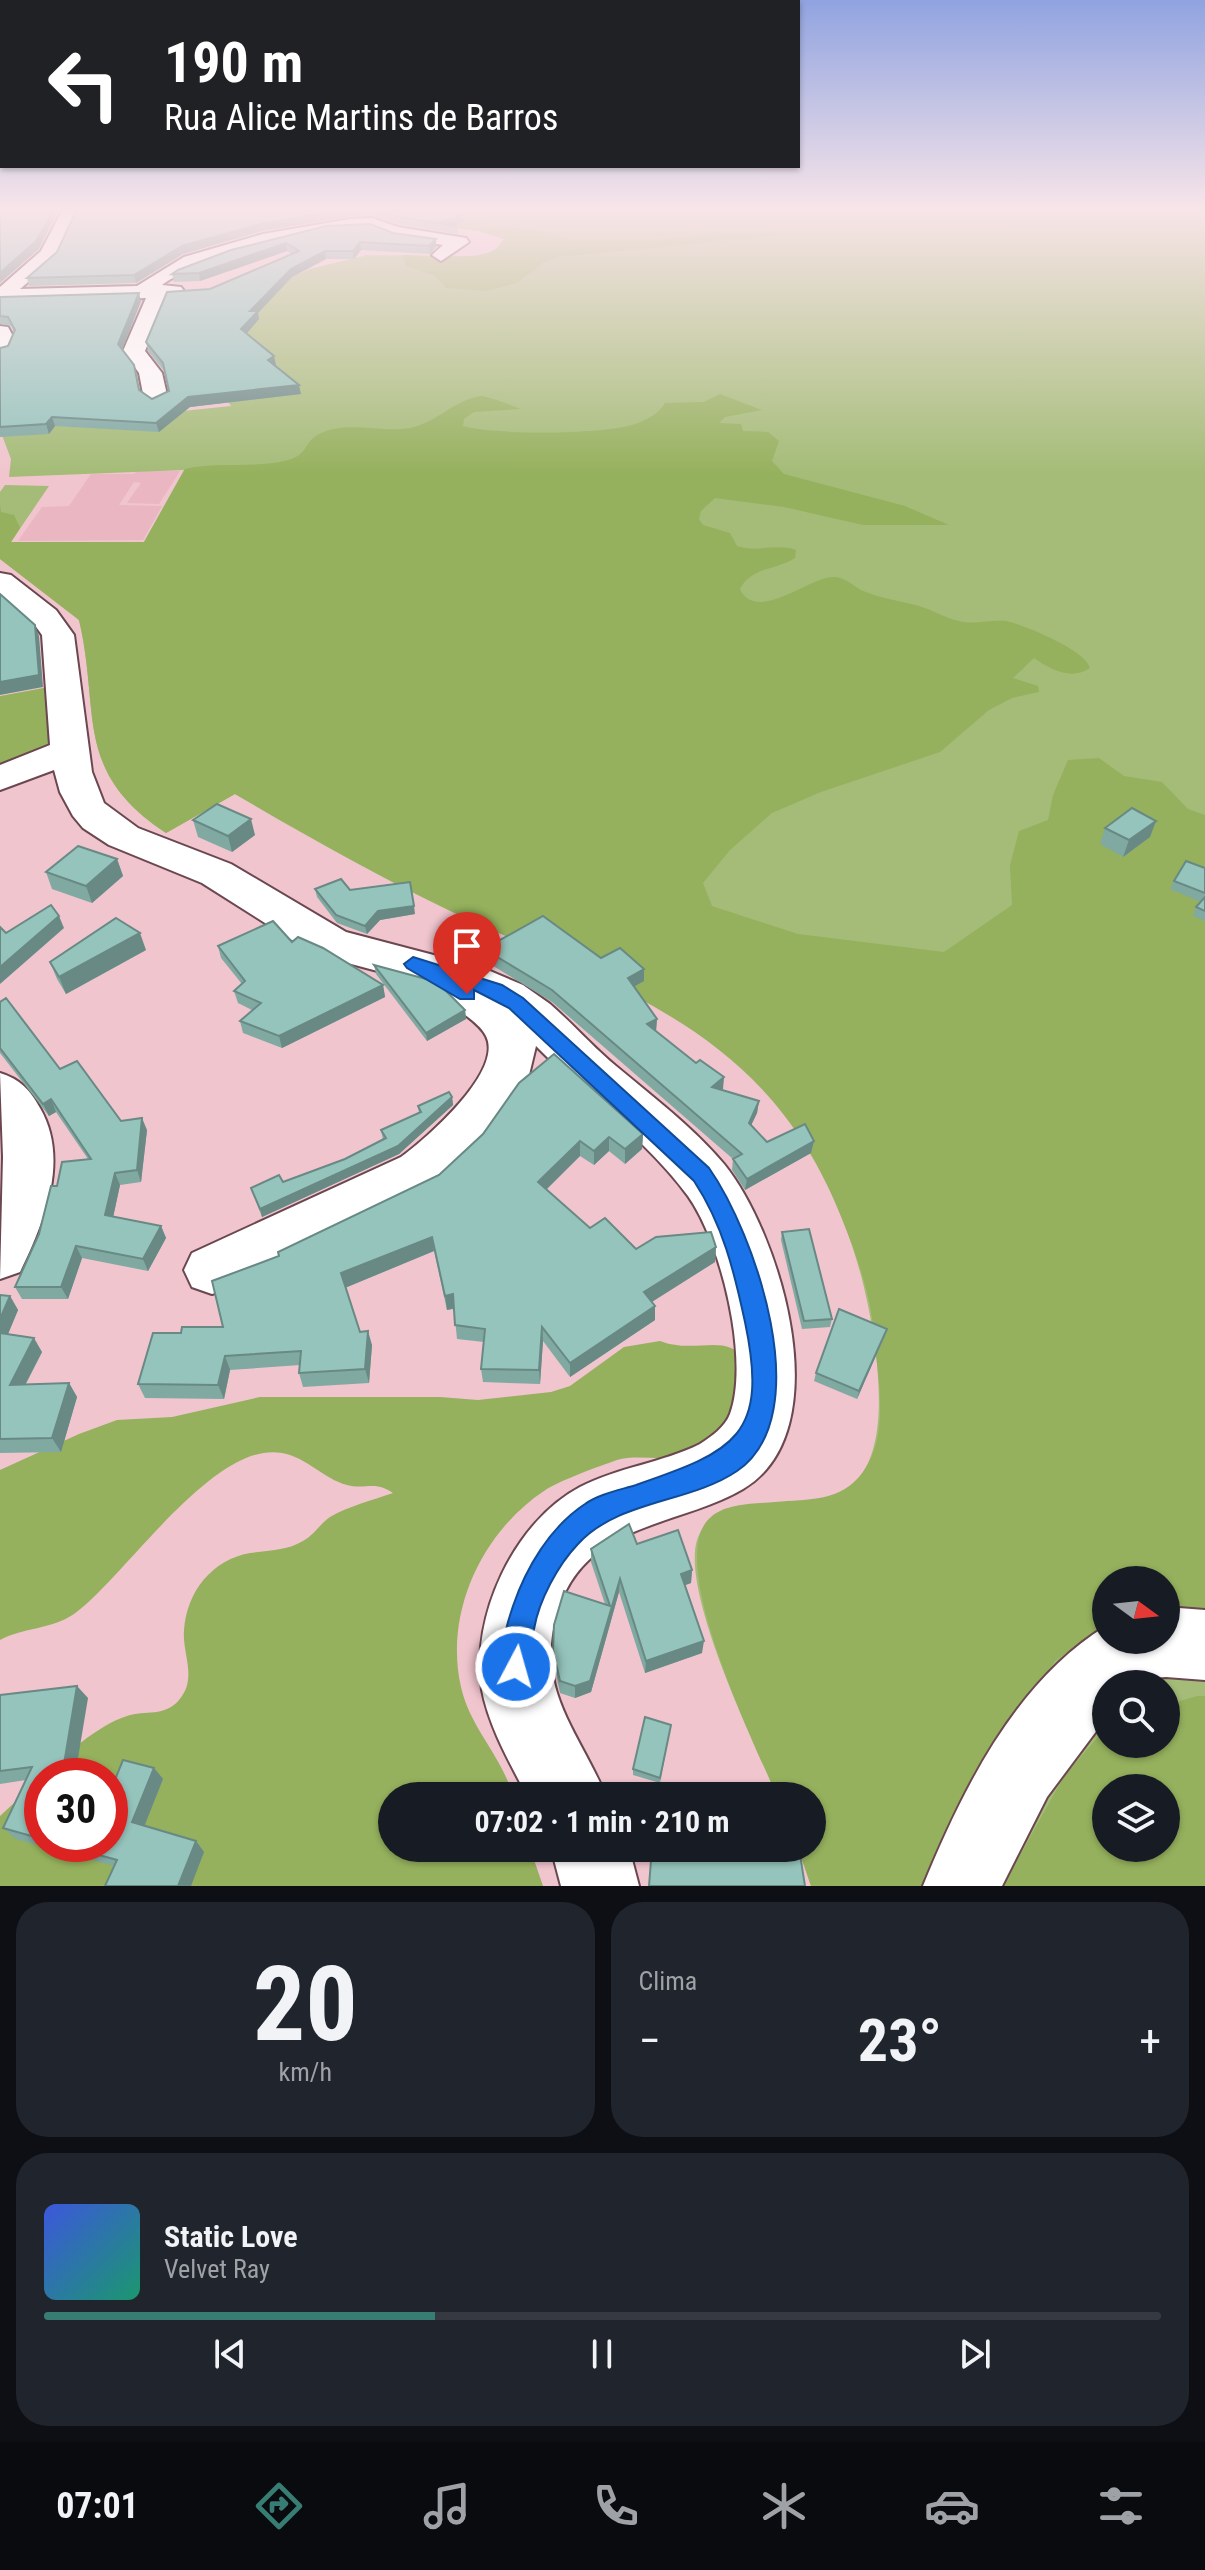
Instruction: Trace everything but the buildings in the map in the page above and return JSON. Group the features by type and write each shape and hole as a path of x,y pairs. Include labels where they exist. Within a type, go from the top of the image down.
{"street":[{"path":"149,299 134,351 150,373 156,399"},
{"path":"0,332 4,340 0,348"},
{"path":"0,582 52,624 58,635 72,768 87,808 107,826 231,881 326,941 496,990 516,1003 701,1174 731,1226 761,1329 766,1367 765,1399 747,1444 714,1470 596,1512 562,1542 533,1587 517,1646 517,1685 530,1721 561,1782"},
{"path":"0,779 70,750"},
{"path":"212,1270 420,1172 446,1153 502,1080 513,1051 509,1033 501,1021 467,994 413,964"},
{"path":"0,1092 25,1128 14,1151 20,1197 0,1255"},
{"path":"962,1886 1002,1802 1034,1748 1092,1682 1126,1653 1145,1644 1205,1645"},
{"path":"594,1862 600,1886"}],"shaded area":[{"path":"137,471 180,471 159,504 127,503 141,483 134,482 119,505 162,506 143,540 18,541 42,507 69,506 91,474 134,474"}],"green space":[{"path":"267,299 1205,299 1205,1886 811,1886 803,1862 826,1862 826,1782 771,1782 722,1668 709,1630 695,1564 699,1535 708,1522 724,1509 826,1498 845,1490 859,1478 869,1462 878,1423 877,1364 865,1291 843,1221 811,1154 769,1094 736,1061 675,1017 573,963 424,898 235,794 166,833 136,810 116,787 103,763 96,738 79,620 0,559 0,492 5,485 49,486 11,542 144,542 184,470 9,477 11,459 0,430 231,406 205,368"},
{"path":"720,394 762,410 725,417 719,423 741,424 743,431 768,432 779,441 772,461 784,474 905,506 949,525 863,525 784,507 715,498 701,511 699,519 703,525 730,533 737,546 796,550 795,558 757,573 745,582 740,589 748,599 770,601 823,579 838,577 872,594 919,606 954,620 973,623 1007,621 1022,626 1069,647 1090,668 1068,673 1034,658 1013,678 1038,686 1039,692 1012,698 989,710 940,752 821,792 772,813 730,850 703,883 712,906 798,934 944,952 1012,905 1010,865 1019,831 1048,820 1053,795 1068,760 1099,758 1124,776 1162,782 1188,809 1205,815 1205,1620 1180,1621 1180,1566 1092,1566 1092,1635 1055,1661 928,1886 811,1886 803,1862 826,1862 826,1782 771,1782 718,1653 705,1610 698,1570 699,1538 711,1517 725,1509 742,1505 812,1499 845,1489 863,1472 877,1440 879,1386 869,1304 848,1233 811,1154 773,1102 730,1059 682,1023 629,993 396,884 235,794 166,833 136,810 116,787 103,763 91,712 79,620 0,559 0,504 1,512 14,515 20,528 11,542 144,542 185,469 288,460 299,455 314,437 330,430 352,427 410,428 471,398 481,396 520,409 474,412 464,419 463,426 523,432 620,428 648,418 665,403 704,402"},
{"path":"54,686 57,745 0,766 0,696"},
{"path":"660,1341 686,1346 719,1345 738,1352 747,1361 727,1431 684,1454 617,1460 569,1478 544,1491 522,1508 486,1552 463,1603 457,1659 465,1702 508,1782 378,1782 378,1862 535,1862 543,1886 0,1886 0,1816 24,1794 24,1862 128,1862 128,1758 63,1758 93,1733 116,1720 168,1709 179,1700 188,1683 184,1639 186,1616 196,1590 213,1570 236,1557 297,1544 330,1517 393,1493 380,1487 339,1482 291,1455 256,1455 228,1467 200,1488 74,1614 56,1623 0,1640 0,1470 117,1420 172,1417 260,1397 440,1397 478,1400 551,1392 570,1386 624,1347"},
{"path":"1205,1696 1205,1886 1003,1886 1064,1776 1092,1744 1092,1758 1180,1758 1180,1701"}],"route":[{"path":"467,994 413,964 496,990 516,1003 701,1174 719,1200 741,1252 761,1329 766,1367 761,1417 747,1444 729,1461 699,1476 596,1512 568,1534 533,1587 520,1626 516,1667"}]}
